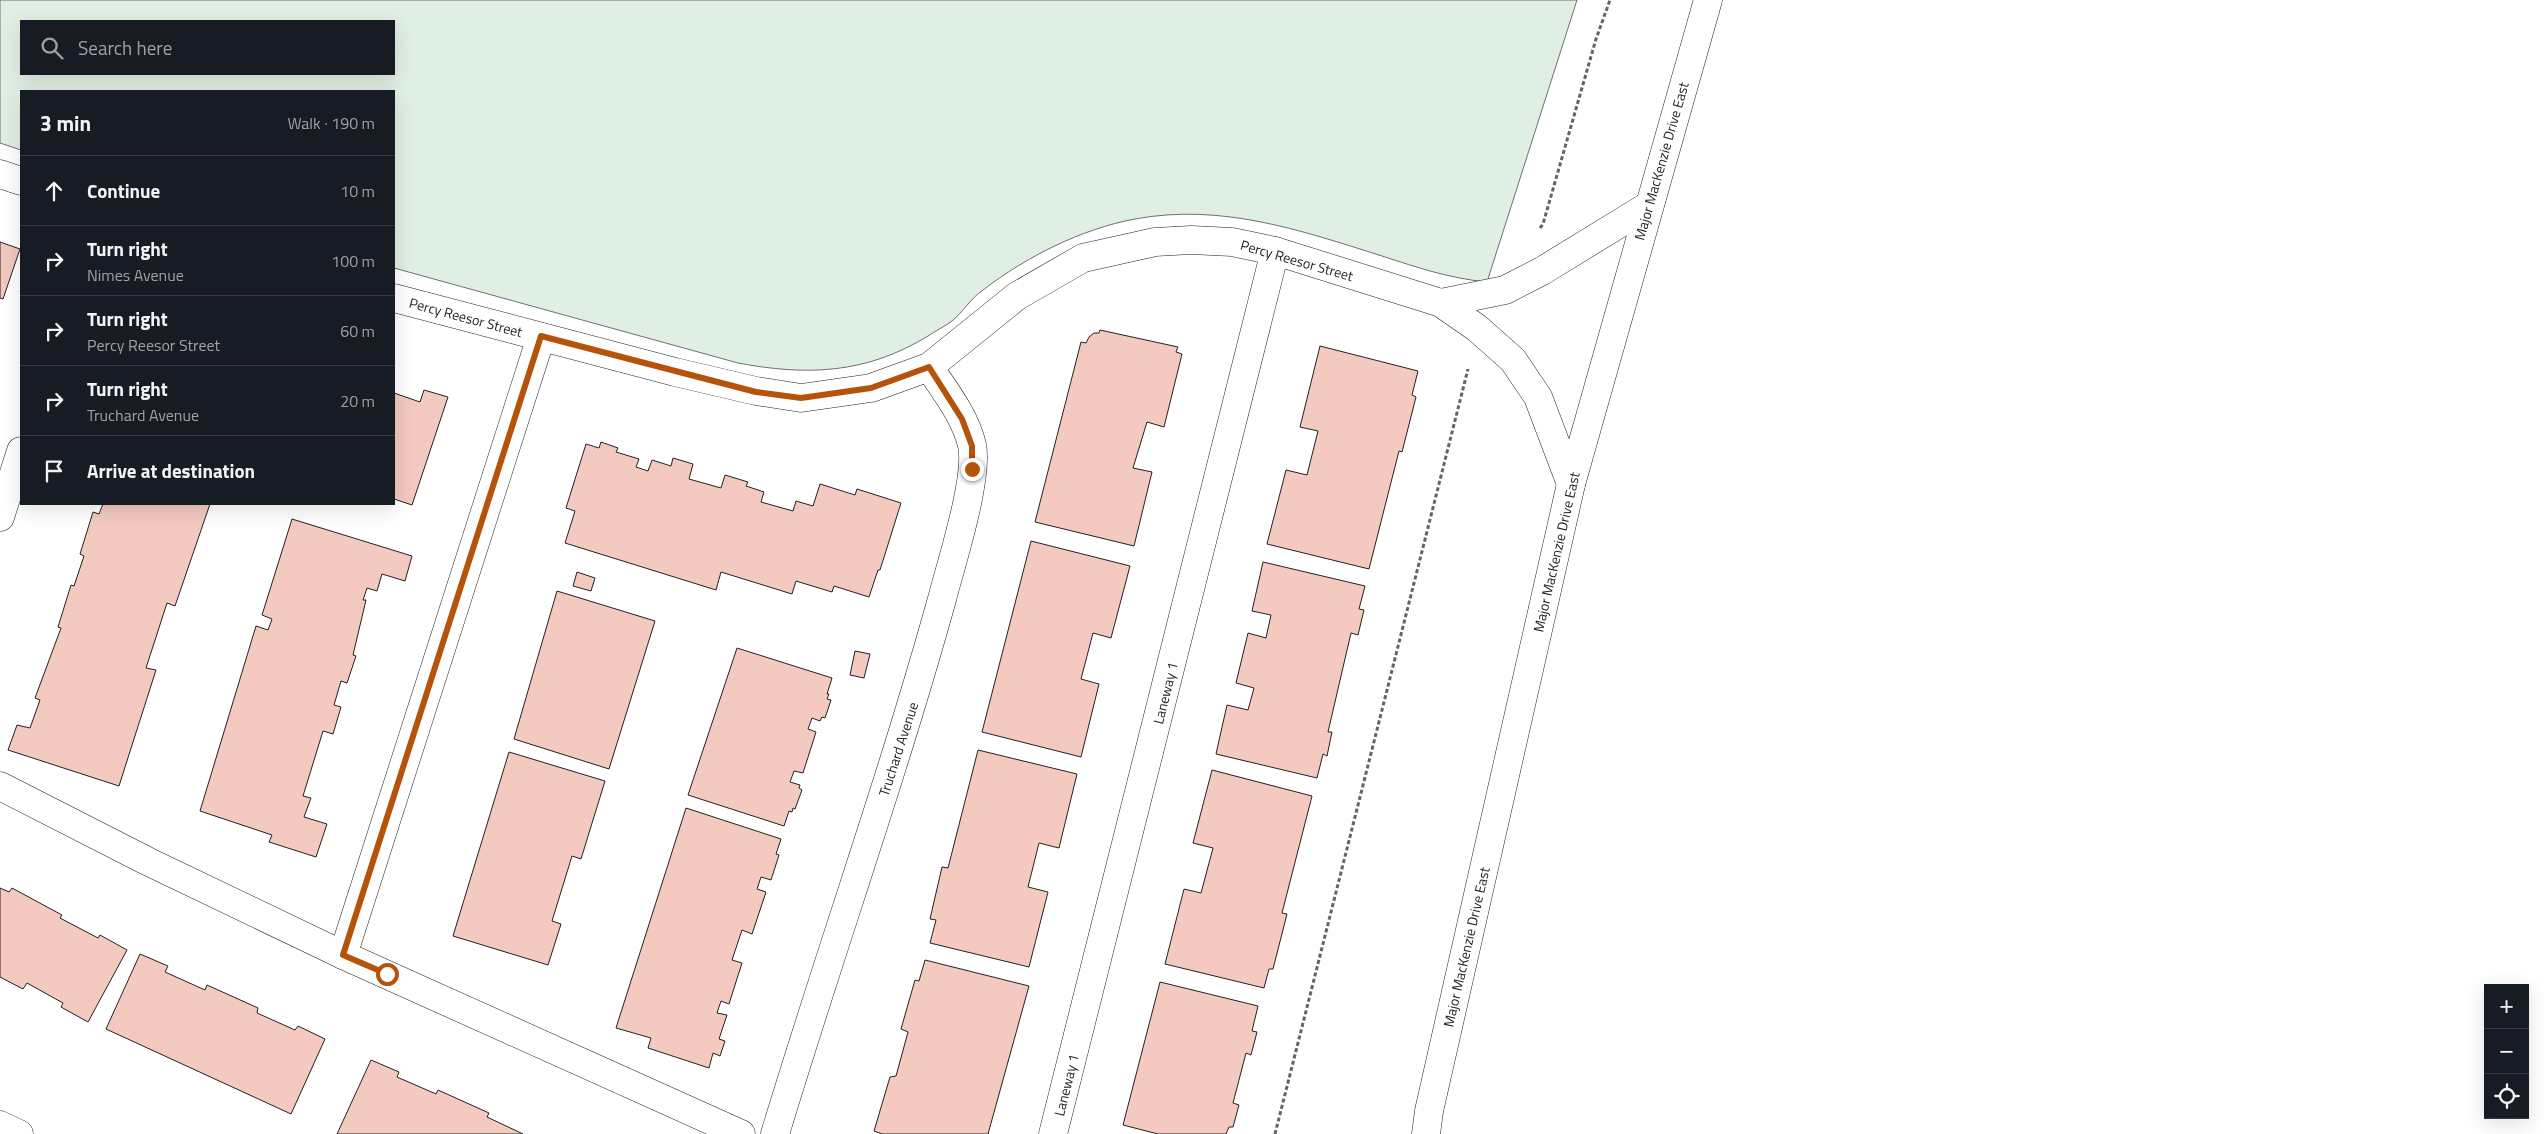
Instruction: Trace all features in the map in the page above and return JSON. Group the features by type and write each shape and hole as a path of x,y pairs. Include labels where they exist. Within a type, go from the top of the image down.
{"street":[{"name":"Major MacKenzie Drive East","path":"1424,1126 1571,484 1648,206 1708,0"},
{"path":"0,174 20,181"},
{"name":"Percy Reesor Street","path":"1441,303 1505,290 1542,271 1648,206"},
{"name":"Percy Reesor Street","path":"395,298 747,389 801,398 871,388 929,367 1017,296 1083,258 1155,242 1191,240 1232,242 1275,251 1441,303 1477,328 1513,360 1538,397 1571,484"},
{"name":"Laneway 1","path":"1053,1134 1275,251"},
{"path":"343,955 541,336"},
{"name":"Truchard Avenue","path":"775,1134 913,701 966,504 972,469 972,446 962,419 929,367"},
{"path":"0,517 20,454"},
{"path":"0,786 149,862 343,955 741,1134"},
{"path":"0,1125 18,1134"}],"path":[{"path":"1538,231 1543,224 1596,39 1610,0"},
{"path":"1275,1134 1465,378 1473,361"}],"green space":[{"path":"0,0 1577,0 1487,282 1434,272 1321,237 1260,222 1198,214 1135,219 1075,237 1017,266 979,293 949,323 905,349 859,365 836,369 788,370 738,363 395,268 395,90 20,90 20,150 0,143"}],"building":[{"path":"0,242 20,249 3,299 0,298"},
{"path":"1100,330 1178,347 1176,352 1182,354 1164,427 1147,422 1133,468 1152,472 1134,546 1035,522 1081,342 1086,343 1089,337 1094,333 1099,333"},
{"path":"1320,346 1418,371 1412,395 1416,397 1402,452 1399,451 1369,569 1267,544 1286,470 1307,475 1318,431 1300,427"},
{"path":"424,390 448,397 412,505 395,499 395,393 420,402"},
{"path":"601,442 618,448 616,452 639,459 636,467 648,471 652,460 671,466 673,458 693,464 689,479 721,488 725,475 748,482 746,486 764,492 761,502 793,511 796,501 813,506 820,484 855,495 857,489 901,503 880,570 878,570 869,597 834,586 832,592 796,581 792,594 721,572 716,590 565,543 575,511 566,508 586,444 599,448"},
{"path":"103,505 210,505 175,606 167,603 146,668 156,670 119,786 8,750 17,725 30,728 40,700 35,698 61,628 58,627 71,585 74,586 84,556 80,554 93,512 99,514"},
{"path":"292,519 412,556 405,581 382,574 377,591 367,588 363,600 366,600 353,655 356,656 347,683 341,681 334,705 341,707 333,734 323,731 303,796 311,798 304,817 327,824 316,857 269,842 272,835 200,811 256,626 268,630 272,619 262,615"},
{"path":"1031,541 1130,566 1111,638 1093,633 1081,679 1099,684 1081,757 982,732"},
{"path":"1263,562 1365,586 1359,609 1364,610 1358,635 1351,633 1328,732 1332,732 1327,756 1323,754 1317,778 1216,754 1227,705 1248,710 1254,688 1236,683 1248,633 1266,638 1271,615 1252,611"},
{"path":"577,572 595,578 591,591 573,586"},
{"path":"557,591 655,621 609,769 514,739"},
{"path":"737,648 832,678 827,694 829,694 827,699 831,700 825,718 822,717 820,721 812,718 808,729 816,732 803,773 794,771 790,782 800,785 799,788 802,790 795,809 793,808 792,812 789,811 784,826 688,795"},
{"path":"855,651 870,654 864,678 850,675"},
{"path":"978,750 1077,774 1059,848 1039,843 1028,887 1048,892 1029,967 930,943 936,920 930,919 942,867 948,868"},
{"path":"509,752 605,781 581,859 572,856 552,921 561,924 548,965 453,936"},
{"path":"1212,770 1312,796 1282,913 1287,914 1273,969 1269,969 1264,988 1165,964 1184,889 1201,893 1213,848 1193,843"},
{"path":"686,808 781,839 776,854 779,855 771,880 761,877 757,889 766,892 752,934 742,930 732,960 742,963 729,1004 721,1001 717,1013 727,1015 719,1039 725,1041 720,1056 713,1053 709,1068 648,1048 651,1038 616,1028"},
{"path":"0,888 9,892 12,888 62,915 60,918 98,938 100,935 127,950 88,1022 61,1007 63,1003 27,983 23,989 0,977"},
{"path":"140,954 168,966 165,972 205,990 207,985 258,1008 257,1013 295,1030 298,1026 325,1039 291,1114 106,1029"},
{"path":"925,960 1029,986 988,1134 882,1134 874,1131 890,1077 896,1076 908,1032 901,1029 915,980 919,981"},
{"path":"1160,982 1258,1006 1252,1031 1257,1032 1251,1055 1246,1053 1233,1103 1239,1105 1233,1127 1229,1127 1226,1134 1158,1134 1123,1125"},
{"path":"371,1060 399,1072 397,1077 436,1094 438,1090 489,1113 487,1117 523,1134 337,1134"}],"route":[{"path":"387,974 343,955 541,336 756,392 801,398 871,388 929,367 962,419 972,446 972,469"}]}
